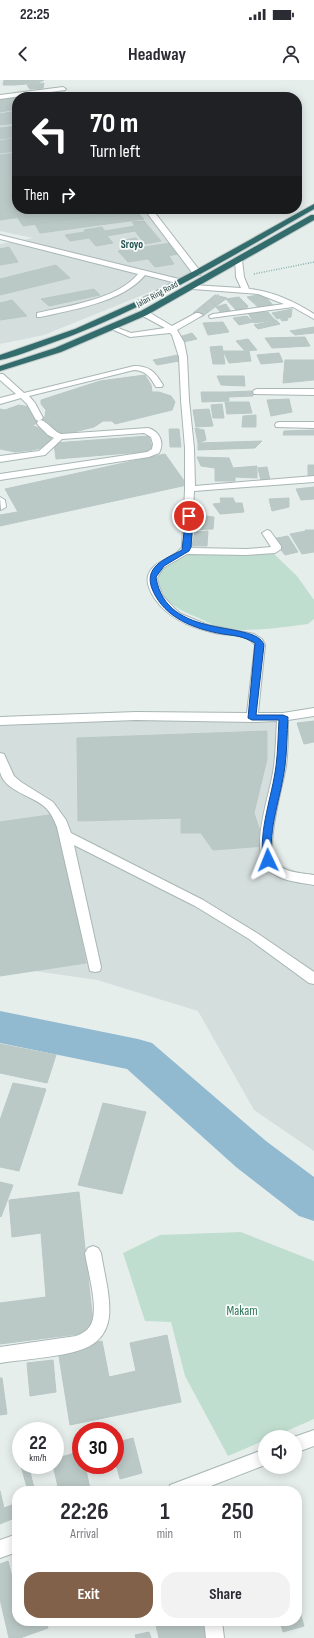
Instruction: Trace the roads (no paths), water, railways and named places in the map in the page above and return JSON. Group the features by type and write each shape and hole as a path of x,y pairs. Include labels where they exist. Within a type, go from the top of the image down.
{"highway":[{"name":"Jalan Ring Road","path":"302,213 314,206"},
{"name":"Jalan Ring Road","path":"0,358 49,342 99,323 197,273 301,214"},
{"name":"Jalan Ring Road","path":"0,369 58,350 113,328 144,313 314,217"},
{"path":"289,221 299,225"}],"street":[{"path":"64,92 63,89 66,82"},
{"path":"39,92 63,89"},
{"path":"0,97 12,95"},
{"path":"152,214 197,273"},
{"path":"0,237 180,282"},
{"path":"238,260 240,277 246,290"},
{"path":"40,315 114,294 140,278 143,273"},
{"path":"193,286 246,290 267,294 294,305 314,317"},
{"path":"221,296 229,289"},
{"path":"213,316 294,305"},
{"path":"144,313 176,334 184,357 185,396 189,434 190,489 188,547 186,551"},
{"path":"113,328 133,335 171,330 199,315"},
{"path":"0,401 134,368 144,368 151,372 159,386"},
{"path":"0,376 18,396"},
{"path":"0,384 34,407 40,420 51,433 60,437 144,430 150,431 154,434 158,447 156,451 149,454 0,477"},
{"path":"257,392 314,392"},
{"path":"278,426 314,425"},
{"path":"0,459 42,453 60,437"},
{"path":"42,453 47,469"},
{"path":"190,489 314,479"},
{"path":"252,718 260,645 258,642 246,634 212,629 185,619 166,607 157,594 152,577 161,565 186,551 247,552 275,550 276,546 267,533"},
{"path":"0,721 136,716 252,718 283,717 314,712"},
{"path":"283,717 280,767 272,802 266,855 271,865 277,870 314,880"},
{"path":"0,757 3,770 9,778 20,787 47,802 57,813 66,836 95,967"},
{"path":"66,836 199,903 253,936 314,979"},
{"path":"0,1355 76,1344 85,1341 95,1334 102,1318 93,1253"},
{"path":"302,1442 314,1438"},
{"path":"190,1486 258,1460"},
{"path":"0,1549 12,1545"},
{"path":"214,1626 215,1638"}],"waterway":[{"path":"0,1027 138,1055 251,1154 314,1202"}],"tunnel":[{"path":"199,315 221,296"}],"district":[{"name":"Sroyo","path":"132,244"}],"park label":[{"name":"Makam","path":"242,1310"}]}
